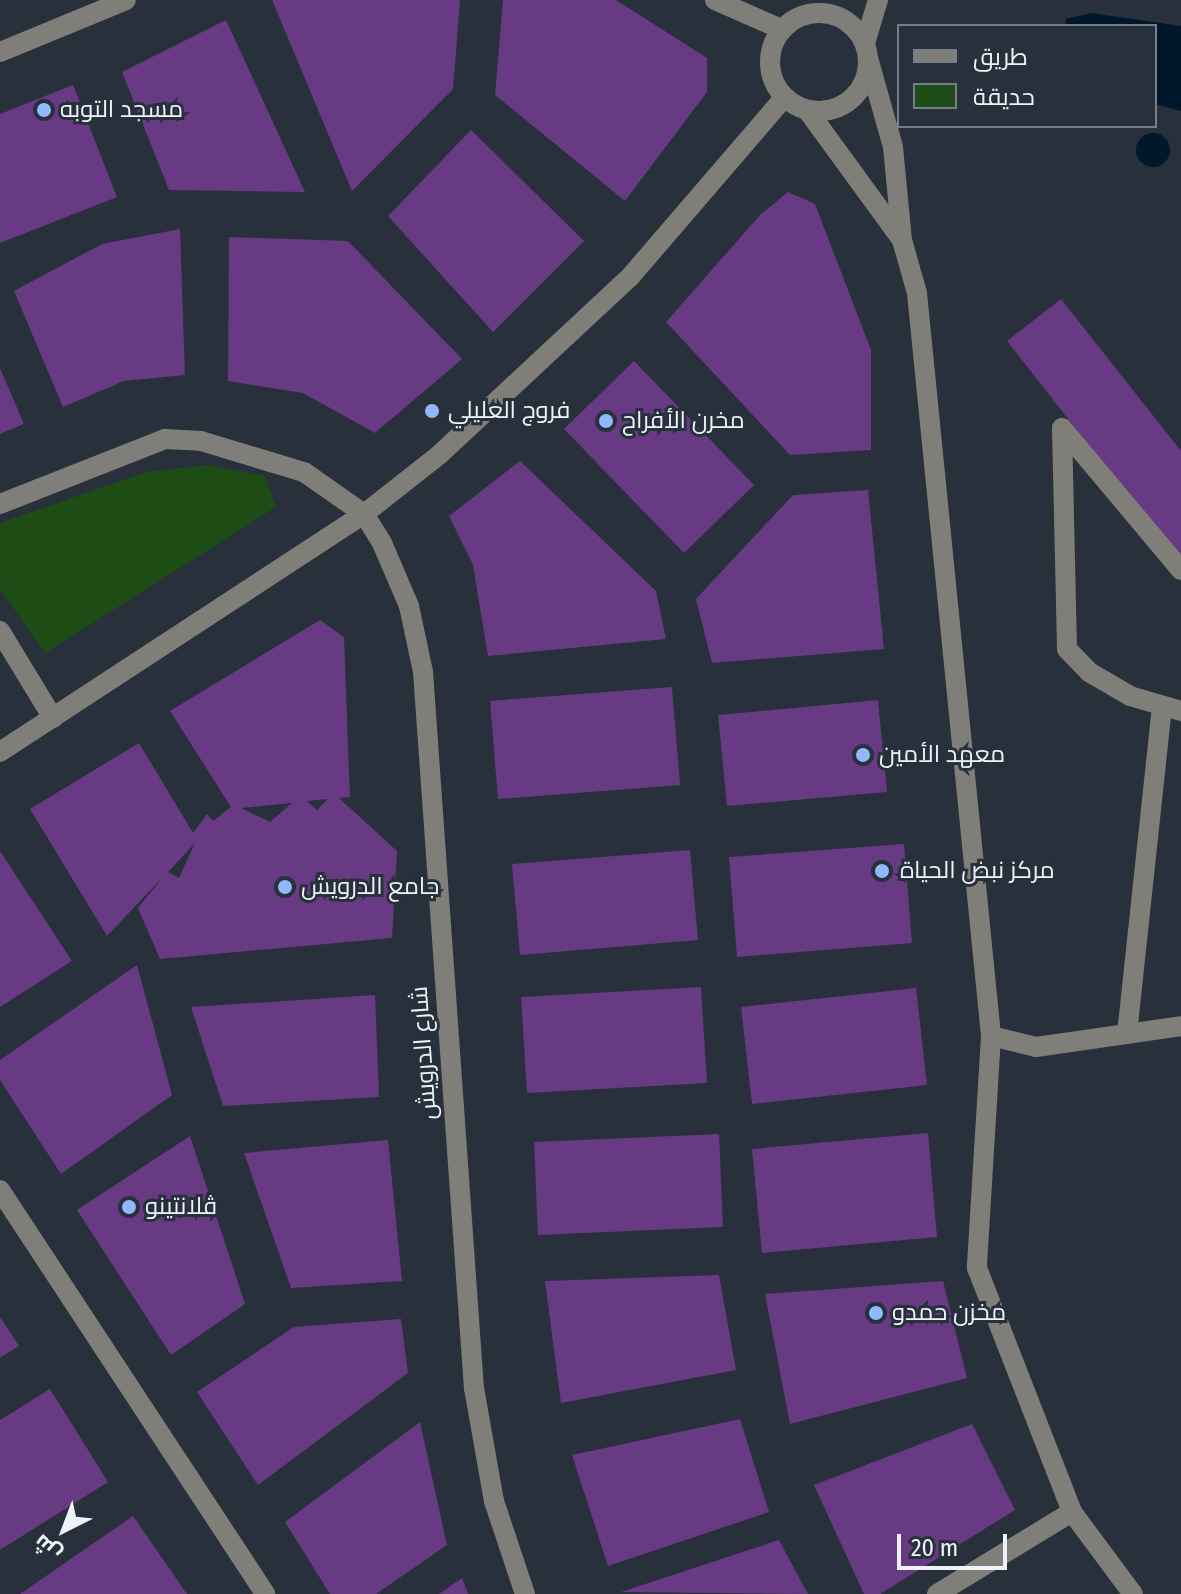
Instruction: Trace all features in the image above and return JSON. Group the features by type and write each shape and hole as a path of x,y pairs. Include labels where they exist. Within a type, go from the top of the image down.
{"street":[{"path":"0,52 126,0"},
{"path":"715,0 790,23 829,14 866,50 893,147 902,240 917,293 991,1036 977,1268 1072,1512 1133,1594"},
{"path":"815,0 790,23 769,64 784,98 808,111 902,240"},
{"path":"808,111 851,100 878,0"},
{"path":"0,752 364,514 569,339 784,98"},
{"path":"1127,1034 1172,708 1089,672 1067,649 1062,428 1181,570"},
{"path":"0,504 165,439 272,457 364,514"},
{"name":"شارع الدرويش","path":"364,514 397,574 423,672 474,1388 494,1501 525,1594"},
{"path":"0,631 53,718"},
{"path":"991,1036 1036,1047 1181,1025"},
{"path":"0,1190 265,1594"},
{"path":"937,1594 1072,1512"}],"green space":[{"path":"208,465 265,476 276,507 45,653 0,589 0,523 146,472"}],"water":[{"path":"1091,13 1181,26 1181,111 1157,105 1157,24 1065,24 1066,19"},
{"path":"1153,133 1165,138 1170,150 1165,162 1153,167 1141,162 1136,150 1141,138"}],"building":[{"path":"272,0 460,0 453,89 352,191"},
{"path":"503,0 616,0 707,58 707,92 625,201 495,95"},
{"path":"226,20 305,192 169,190 122,72"},
{"path":"73,85 117,197 0,243 0,114"},
{"path":"471,130 584,241 493,332 388,216"},
{"path":"788,192 815,204 871,350 871,450 790,455 666,322 761,214"},
{"path":"180,229 185,375 124,381 63,407 14,291 102,244"},
{"path":"229,237 348,241 462,359 375,433 303,393 228,381"},
{"path":"1061,299 1181,451 1181,563 1007,341"},
{"path":"634,361 754,485 684,553 564,429"},
{"path":"0,368 24,424 0,434"},
{"path":"520,461 656,591 666,639 488,656 473,565 449,516"},
{"path":"868,490 884,649 712,663 696,599 793,495"},
{"path":"320,620 344,637 350,797 339,798 397,851 392,938 160,959 138,908 162,878 107,936 30,809 139,743 193,833 207,814 213,821 231,807 170,711","holes":["328,799 317,810 307,801","292,803 270,822 241,808","195,843 179,878 168,872"]},
{"path":"672,687 680,785 498,799 490,701"},
{"path":"878,700 887,792 727,806 718,715"},
{"path":"904,844 912,943 737,957 729,857"},
{"path":"690,850 698,940 520,955 512,864"},
{"path":"0,851 72,961 0,1007"},
{"path":"137,965 172,1095 61,1174 0,1080 0,1060"},
{"path":"701,987 707,1083 527,1093 521,997"},
{"path":"916,988 927,1085 752,1104 741,1007"},
{"path":"375,995 379,1097 223,1106 191,1007"},
{"path":"928,1133 937,1237 762,1253 752,1149"},
{"path":"719,1134 723,1227 538,1235 534,1142"},
{"path":"190,1136 245,1304 171,1355 77,1210"},
{"path":"388,1140 402,1281 291,1288 244,1153"},
{"path":"719,1275 736,1370 561,1403 545,1281"},
{"path":"943,1281 967,1378 790,1424 765,1294"},
{"path":"0,1317 19,1346 0,1358"},
{"path":"401,1319 408,1373 258,1485 197,1392 294,1327"},
{"path":"50,1389 108,1482 0,1550 0,1420"},
{"path":"740,1419 769,1512 608,1566 572,1455"},
{"path":"420,1422 447,1545 376,1594 330,1594 285,1522"},
{"path":"972,1424 1015,1510 880,1594 864,1594 814,1485"},
{"path":"133,1516 187,1594 20,1594"},
{"path":"779,1540 808,1594 621,1592"},
{"path":"462,1578 468,1594 439,1594"}],"place":[{"name":"مسجد التوبه","path":"44,110"},
{"name":"فروج العليلي","path":"432,411"},
{"name":"مخرن الأفراح","path":"606,421"},
{"name":"معهد الأمين","path":"863,755"},
{"name":"مركز نبض الحياة","path":"882,871"},
{"name":"جامع الدرويش","path":"285,887"},
{"name":"ڤلانتينو","path":"129,1207"},
{"name":"مخزن حمدو","path":"876,1313"}]}
